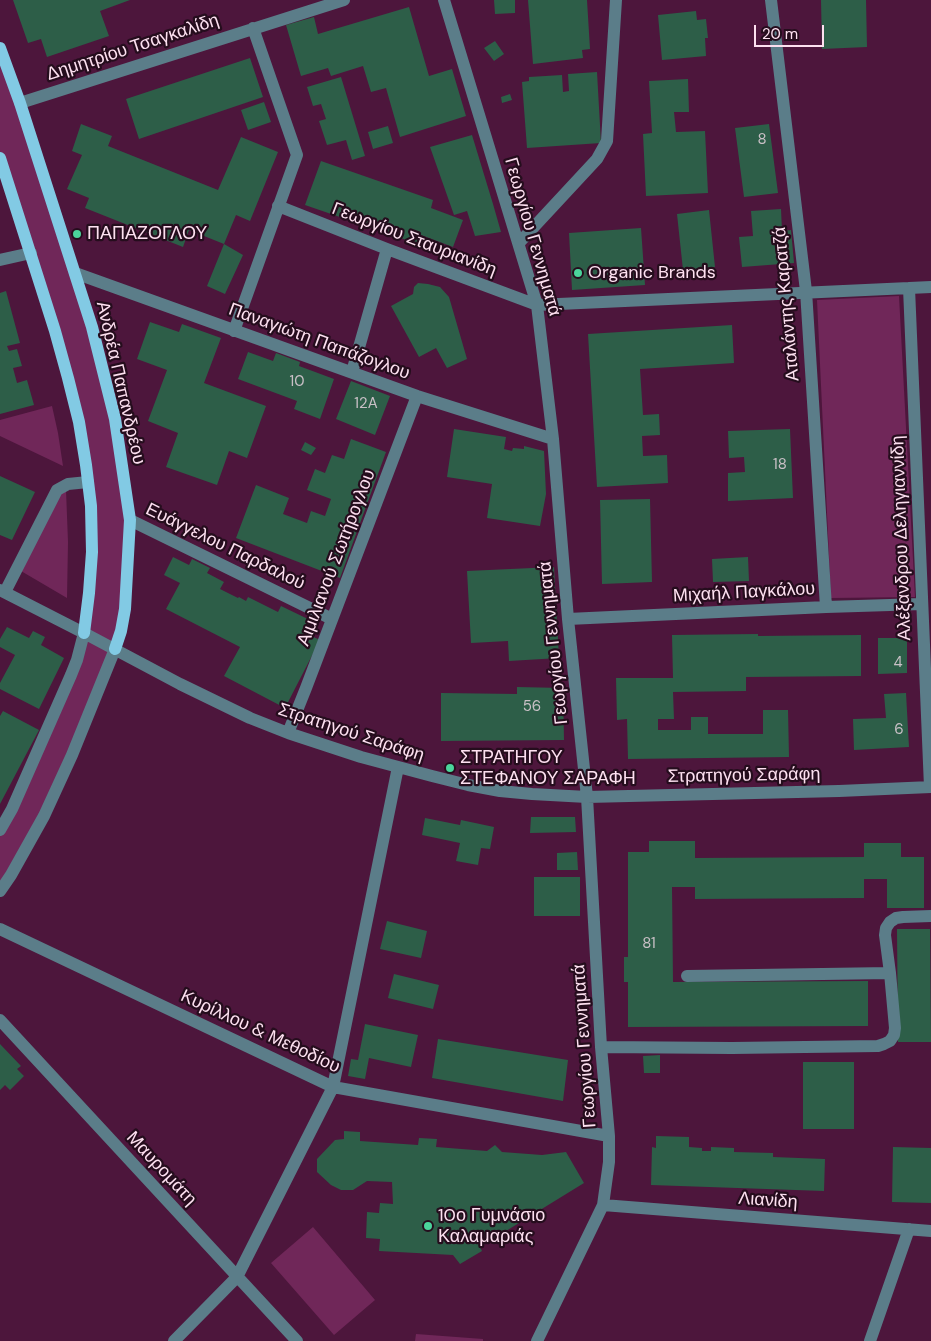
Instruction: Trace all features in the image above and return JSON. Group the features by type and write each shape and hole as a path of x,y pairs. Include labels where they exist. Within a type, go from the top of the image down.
{"main road":[{"name":"Ανδρέα Παπανδρέου","path":"0,48 20,103 92,327 115,419 130,520 125,609 116,649"},
{"path":"0,158 31,253 79,422 91,506 92,552 84,632"}],"street":[{"name":"Δημητρίου Τσαγκαλίδη","path":"20,103 344,0"},
{"name":"Γεωργίου Γεννηματά","path":"444,0 537,305 553,439 568,619 587,797 601,1047 609,1136 609,1162 603,1205 537,1341"},
{"path":"519,243 598,159 607,141 616,0"},
{"name":"Αταλάντης Καρατζά","path":"771,0 806,292 826,607"},
{"path":"234,331 296,154 253,28"},
{"name":"Γεωργίου Σταυριανίδη","path":"278,206 537,305"},
{"path":"352,372 387,249"},
{"path":"0,260 31,253"},
{"name":"Παναγιώτη Παπάζογλου","path":"75,273 417,396 553,439"},
{"path":"537,305 931,286"},
{"name":"Αλέξανδρου Δεληγιαννίδη","path":"909,288 931,787"},
{"name":"Αιμιλιανού Σωτήρογλου","path":"288,733 417,396"},
{"path":"3,591 57,490 68,484 88,482"},
{"name":"Ευάγγελου Παρδαλού","path":"130,520 332,619"},
{"name":"Στρατηγού Σαράφη","path":"3,591 172,680 250,718 327,747 398,768 468,785 500,791 587,797 931,787"},
{"name":"Μιχαήλ Παγκάλου","path":"568,619 922,604"},
{"path":"0,830 12,809 71,675 84,632"},
{"name":"Ανδρέα Παπανδρέου","path":"0,891 44,816 72,755 116,649"},
{"path":"174,1341 237,1277 333,1088 398,768"},
{"path":"601,1047 732,1048 878,1046 884,1044 894,1035 896,1028 885,934 886,928 896,918 931,916"},
{"name":"Κυρίλλου & Μεθοδίου","path":"0,930 333,1088 609,1136"},
{"path":"687,976 890,973"},
{"name":"Μαυρομάτη","path":"0,1020 297,1341"},
{"name":"Λιανίδη","path":"603,1205 931,1231"},
{"path":"870,1341 909,1229"}],"shaded area":[{"path":"0,48 92,327 130,520 125,609 72,755 0,891 0,830 71,675 92,552 79,422 0,158"},
{"path":"899,296 915,597 831,598 817,300"},
{"path":"52,406 63,466 0,436 0,420"},
{"path":"66,490 68,542 67,598 21,571 60,494"},
{"path":"313,1227 375,1300 334,1335 271,1263"},
{"path":"416,1334 483,1339 483,1341 415,1341"}],"building":[{"path":"13,0 130,0 100,11 109,36 47,57 41,39 28,43"},
{"path":"494,0 515,0 515,13 495,14"},
{"path":"528,0 587,0 590,49 582,50 583,58 533,64"},
{"path":"821,0 866,0 867,47 822,49"},
{"path":"409,7 429,76 452,69 466,116 400,137 386,88 371,92 363,66 331,76 328,68 301,76 286,25 314,17 318,34"},
{"path":"696,11 697,20 706,19 708,38 705,38 706,56 662,60 658,15"},
{"path":"495,41 504,54 494,61 484,48"},
{"path":"250,58 263,97 139,139 126,99"},
{"path":"597,72 601,143 527,148 522,82 529,81 529,77 562,75 563,92 569,91 568,74"},
{"path":"341,77 365,156 352,160 346,140 327,145 319,121 326,119 321,104 313,106 307,87"},
{"path":"688,79 689,112 674,112 676,132 705,131 708,193 646,196 643,134 652,133 649,81"},
{"path":"510,94 512,100 502,103 501,97"},
{"path":"264,102 271,122 248,130 241,110"},
{"path":"81,124 112,136 108,146 218,190 241,137 278,152 250,221 236,215 224,244 189,230 183,247 85,208 89,198 67,189 82,155 72,151"},
{"path":"769,124 778,193 744,197 735,128"},
{"path":"388,126 393,143 373,149 368,132"},
{"path":"472,135 501,232 475,236 467,211 454,215 430,147"},
{"path":"321,161 433,200 431,208 463,220 453,247 421,235 418,244 305,205"},
{"path":"781,209 782,231 791,230 794,263 742,267 739,237 753,236 751,211"},
{"path":"709,210 715,267 683,270 677,214"},
{"path":"641,228 645,285 572,290 569,233"},
{"path":"224,244 243,255 225,294 207,286"},
{"path":"418,283 440,287 449,297 467,359 447,368 436,348 419,357 391,306 413,294 414,287"},
{"path":"6,291 20,343 7,346 9,351 17,349 22,366 13,368 17,383 27,380 34,405 0,414 0,293"},
{"path":"150,322 179,332 182,324 221,338 204,383 266,406 247,458 229,451 217,485 166,467 178,433 148,421 167,370 137,359"},
{"path":"732,325 734,363 640,369 643,415 659,414 660,435 642,436 643,456 667,455 668,483 597,487 588,334"},
{"path":"248,352 273,361 276,353 300,362 299,366 334,379 320,419 294,409 297,401 238,379"},
{"path":"351,381 390,396 375,435 336,419"},
{"path":"454,429 506,437 504,449 512,451 513,448 524,449 524,446 544,451 546,494 540,526 487,518 492,484 447,477"},
{"path":"790,429 793,498 728,501 728,473 745,472 744,457 729,458 728,431"},
{"path":"351,439 386,452 340,578 236,538 256,485 289,498 283,514 307,523 311,511 325,516 331,499 307,490 315,469 325,473 332,455 344,459"},
{"path":"305,442 316,448 311,455 301,450"},
{"path":"0,476 35,492 12,540 0,535"},
{"path":"650,499 652,582 602,584 600,500"},
{"path":"173,557 189,565 192,559 210,568 207,573 224,582 220,589 238,598 246,601 248,597 278,612 281,606 312,621 305,633 320,640 285,708 224,676 240,647 166,609 180,583 164,575"},
{"path":"748,557 749,581 713,582 712,559"},
{"path":"554,567 559,658 509,661 508,641 471,643 467,571"},
{"path":"7,627 29,638 33,631 45,637 41,645 64,658 39,709 0,689 0,683 15,655 0,647 0,639"},
{"path":"758,634 758,636 861,635 861,676 746,677 746,691 673,692 674,719 658,719 658,730 691,730 691,717 708,717 708,734 763,734 763,710 788,710 789,757 628,759 627,719 617,720 616,678 673,678 672,635"},
{"path":"878,638 907,638 907,673 878,674"},
{"path":"517,687 563,688 564,740 441,741 441,693 517,694"},
{"path":"906,693 909,747 854,750 853,719 886,718 884,694"},
{"path":"3,711 39,730 0,804 0,716"},
{"path":"531,817 575,817 576,832 530,833"},
{"path":"425,818 460,825 461,820 494,827 490,849 481,848 478,865 456,861 460,843 422,835"},
{"path":"649,841 695,841 695,858 864,857 864,843 901,843 901,857 924,857 924,908 887,908 887,879 864,879 864,898 695,899 695,887 672,887 673,982 868,981 868,1026 628,1027 628,982 624,982 624,957 628,957 628,852 649,852"},
{"path":"577,852 578,870 557,870 557,853"},
{"path":"534,877 580,877 580,916 534,916"},
{"path":"387,921 427,931 421,958 380,949"},
{"path":"897,929 930,929 931,1042 898,1042"},
{"path":"394,974 439,985 433,1009 388,998"},
{"path":"365,1024 418,1035 411,1067 369,1058 365,1079 348,1076 351,1059 358,1060"},
{"path":"438,1039 568,1060 563,1101 432,1078"},
{"path":"0,1044 21,1066 17,1069 24,1076 10,1090 5,1085 0,1090"},
{"path":"660,1055 660,1073 644,1073 643,1056"},
{"path":"803,1062 854,1062 854,1129 803,1129"},
{"path":"344,1131 360,1132 360,1141 418,1145 419,1138 437,1139 436,1147 487,1151 495,1145 502,1152 542,1155 566,1152 584,1183 480,1247 482,1251 460,1264 453,1255 379,1251 380,1239 366,1238 367,1212 379,1213 380,1203 393,1204 392,1182 367,1181 353,1190 341,1190 331,1185 317,1172 317,1159 335,1140 344,1139"},
{"path":"656,1136 689,1137 689,1147 702,1148 702,1151 711,1151 711,1147 734,1148 734,1152 773,1153 773,1157 825,1159 824,1191 651,1185 652,1147 656,1148"},
{"path":"893,1147 931,1148 931,1203 892,1202"}],"place":[{"name":"ΠΑΠΑΖΟΓΛΟΥ","path":"77,234"},
{"name":"Organic Brands","path":"578,273"},
{"name":"ΣΤΡΑΤΗΓΟΥ ΣΤΕΦΑΝΟΥ ΣΑΡΑΦΗ","path":"450,768"},
{"name":"10ο Γυμνάσιο Καλαμαριάς","path":"428,1226"}]}
